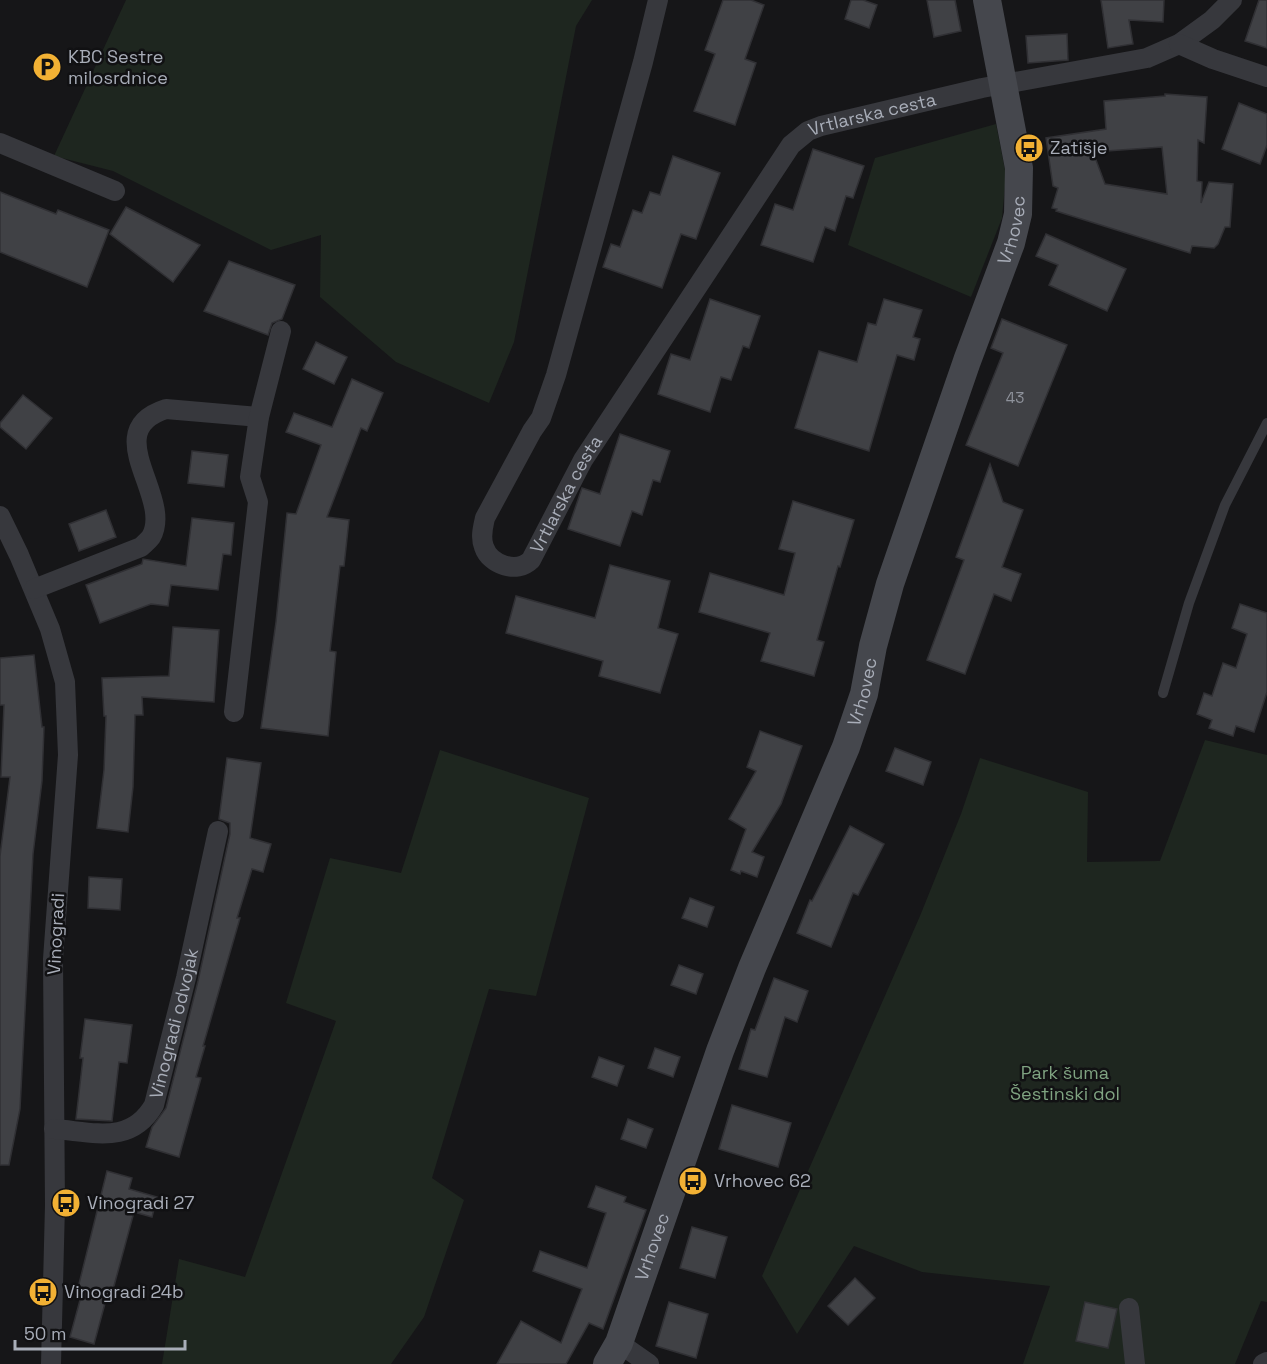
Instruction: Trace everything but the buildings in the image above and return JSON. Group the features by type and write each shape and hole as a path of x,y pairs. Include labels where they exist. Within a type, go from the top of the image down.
{"street":[{"name":"Vrtlarska cesta","path":"658,0 556,375 541,418 485,518 482,529 482,543 487,554 506,566 518,568 531,560 583,460 791,145 808,131 821,126 1002,84"},
{"name":"Vrhovec","path":"613,1354 720,1050 752,968 846,747 864,694 873,646 894,573 963,371 1011,243 1018,214 1019,168 987,0"},
{"path":"1002,84 1147,58 1179,44 1212,20 1232,0"},
{"path":"1179,44 1213,59 1267,77"},
{"path":"0,143 115,191"},
{"path":"234,712 258,502 250,477 259,417 281,331"},
{"path":"34,589 141,547 151,537 154,526 154,509 137,447 137,432 152,414 166,410 259,417"},
{"name":"Vinogradi","path":"0,516 10,534 50,629 65,682 68,755 53,959 54,1334 51,1364"},
{"name":"Vinogradi odvojak","path":"54,1129 116,1134 134,1128 146,1118 154,1105 186,978 218,831"},
{"path":"1129,1308 1135,1364"},
{"path":"613,1354 649,1364"}],"lane":[{"path":"1162,693 1189,603 1225,505 1267,423"}],"green space":[{"path":"126,0 592,0 576,26 514,342 489,403 396,362 320,297 321,235 271,250 113,171 54,156"},
{"path":"996,124 1006,175 1002,218 971,297 848,245 875,158"},
{"name":"Park šuma Šestinski dol","path":"1205,740 1267,755 1267,1302 1261,1301 1235,1364 1023,1364 1050,1286 922,1272 854,1246 797,1334 762,1276 920,916 961,814 980,758 1088,792 1087,862 1160,861"},
{"path":"440,750 589,798 536,996 489,989 432,1178 464,1200 424,1317 391,1364 162,1364 179,1259 245,1277 336,1021 286,1003 330,858 401,873"}],"place":[{"name":"KBC Sestre milosrdnice","path":"47,67"},
{"name":"Zatišje","path":"1029,148"},
{"name":"Vrhovec 62","path":"693,1181"},
{"name":"Vinogradi 27","path":"66,1203"},
{"name":"Vinogradi 24b","path":"43,1292"}]}
